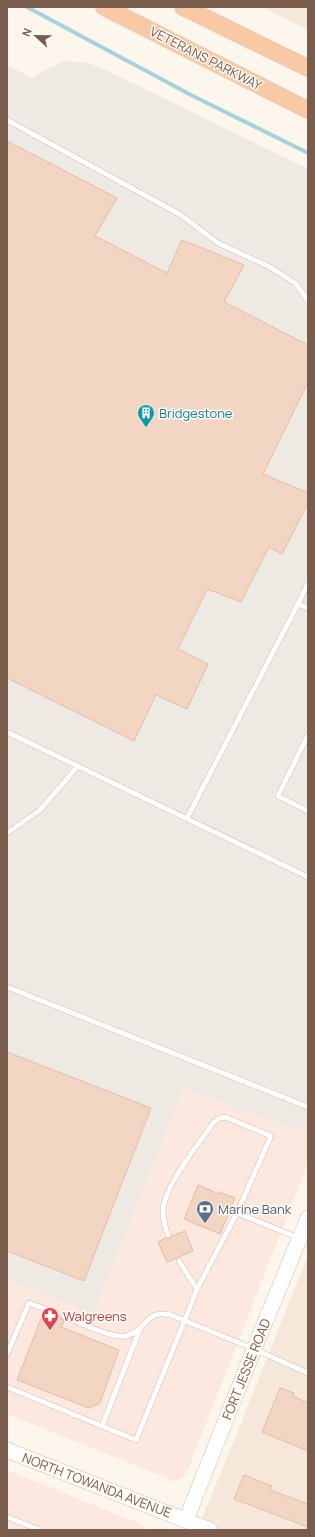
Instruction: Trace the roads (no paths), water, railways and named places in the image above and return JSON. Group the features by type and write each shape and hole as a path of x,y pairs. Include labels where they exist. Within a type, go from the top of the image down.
{"highway":[{"name":"VETERANS PARKWAY","path":"104,7 308,110"},
{"path":"183,7 308,68"}],"main road":[{"name":"FORT JESSE ROAD","path":"186,1520 308,1218"},
{"name":"NORTH TOWANDA AVENUE","path":"7,1450 210,1530"}],"lane":[{"path":"7,120 181,215 218,242 270,267 296,284 308,301"},
{"path":"187,818 308,583"},
{"path":"298,604 308,608"},
{"path":"7,732 308,877"},
{"path":"308,735 278,796 308,811"},
{"path":"7,833 40,810 78,766"},
{"path":"7,987 308,1107"},
{"path":"7,1388 136,1440 197,1288 237,1213 271,1136 225,1118 220,1118 214,1122 168,1191 163,1210 163,1218 168,1235"},
{"path":"237,1213 300,1239"},
{"path":"179,1261 197,1288"},
{"path":"7,1354 29,1303 48,1310"},
{"path":"64,1316 115,1336 126,1336 140,1329 154,1314 161,1312 185,1320 308,1373"},
{"path":"102,1426 140,1329"},
{"path":"7,1517 40,1530"}],"waterway":[{"path":"27,7 191,95 308,153"}],"place":[{"name":"Bridgestone","path":"146,428"},
{"name":"Marine Bank","path":"205,1224"},
{"name":"Walgreens","path":"50,1331"}]}
